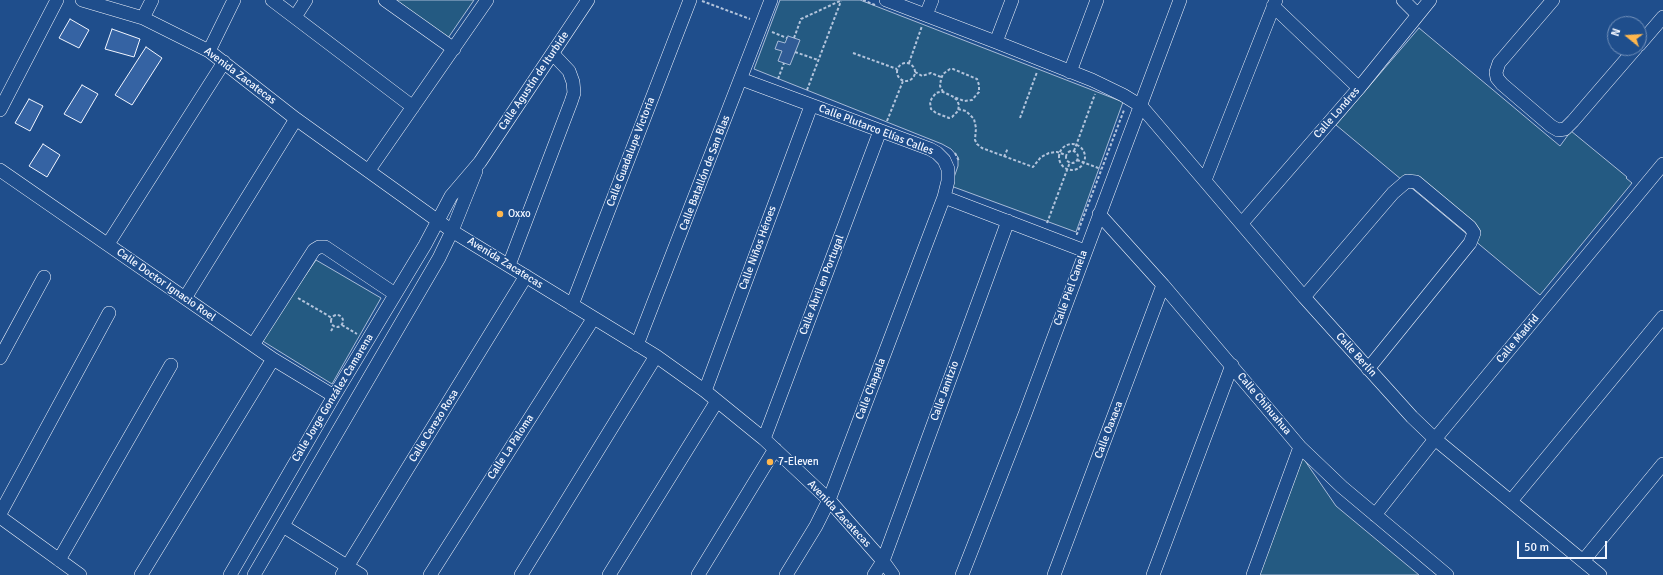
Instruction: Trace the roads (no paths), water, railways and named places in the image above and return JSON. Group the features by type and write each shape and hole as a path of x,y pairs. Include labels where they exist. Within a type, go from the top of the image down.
{"street":[{"path":"0,110 57,0"},
{"name":"Avenida Zacatecas","path":"82,0 143,18 209,51 296,119 452,231 509,265 637,346 656,356 705,391 774,449 829,500 883,561 893,575"},
{"path":"143,18 152,0"},
{"path":"209,51 234,0"},
{"path":"272,0 413,107"},
{"path":"295,17 306,0"},
{"path":"385,0 454,49"},
{"path":"369,170 487,0"},
{"name":"Calle Agustín de Iturbide","path":"438,221 451,196 480,162 588,0"},
{"name":"Calle Guadalupe Victoria","path":"572,305 690,0"},
{"name":"Calle Batallón de San Blas","path":"637,346 741,79 764,27 771,0"},
{"path":"925,19 932,0"},
{"path":"996,42 1012,0"},
{"path":"1070,72 1097,0"},
{"name":"Calle Piel Canela","path":"962,575 1022,422 1180,0"},
{"path":"1403,0 1418,15"},
{"name":"Calle Londres","path":"1242,223 1359,88 1430,0"},
{"path":"1553,0 1499,63 1496,72 1497,78 1502,84 1546,122 1558,130 1565,129 1629,56"},
{"name":"Calle Berlín","path":"881,3 996,42 1123,95 1141,106 1304,297 1412,417 1435,438 1600,575"},
{"path":"1205,180 1275,3 1359,88"},
{"path":"1647,36 1663,17"},
{"path":"509,265 574,93 573,82 568,71 553,54"},
{"path":"108,244 224,62"},
{"name":"Calle Plutarco Elías Calles","path":"741,79 810,106 883,127 937,153 944,160 948,169 948,181 944,197"},
{"name":"Calle Niños Héroes","path":"705,391 810,106"},
{"path":"185,298 296,119"},
{"name":"Calle Abril en Portugal","path":"764,440 883,127"},
{"name":"Calle Agustín de Iturbide","path":"452,231 480,162"},
{"name":"Calle Madrid","path":"1375,515 1435,438 1663,164"},
{"name":"Calle Doctor Ignacio Roel","path":"0,170 273,359 334,396"},
{"path":"1304,297 1393,193 1407,181 1416,182 1470,227 1474,233 1470,243 1368,369"},
{"path":"944,197 1085,251"},
{"name":"Calle Chapala","path":"786,575 816,526 829,500 944,197"},
{"name":"Calle Chihuahua","path":"1099,214 1163,285 1300,447 1342,487 1447,575"},
{"name":"Calle Jorge González Camarena","path":"230,575 438,221"},
{"name":"Calle Janitzio","path":"883,561 1008,221"},
{"name":"Calle Jorge González Camarena","path":"254,575 439,258 452,231"},
{"path":"253,345 314,250 319,247 324,247 395,294"},
{"name":"Calle Cerezo Rosa","path":"344,571 526,276"},
{"path":"0,358 44,277"},
{"name":"Calle Oaxaca","path":"1054,575 1163,285"},
{"path":"80,575 0,515 110,313"},
{"path":"1511,501 1663,317"},
{"name":"Calle La Paloma","path":"430,575 593,319"},
{"path":"521,575 656,356"},
{"path":"141,575 273,359"},
{"path":"59,560 171,365"},
{"path":"1153,575 1232,365"},
{"path":"609,575 717,401"},
{"path":"1253,575 1300,447"},
{"path":"698,575 774,449"},
{"path":"1583,561 1663,464"},
{"path":"283,526 344,571 361,575"},
{"path":"874,575 883,561"}],"place":[{"name":"Oxxo","path":"500,214"},
{"name":"7-Eleven","path":"770,462"}]}
